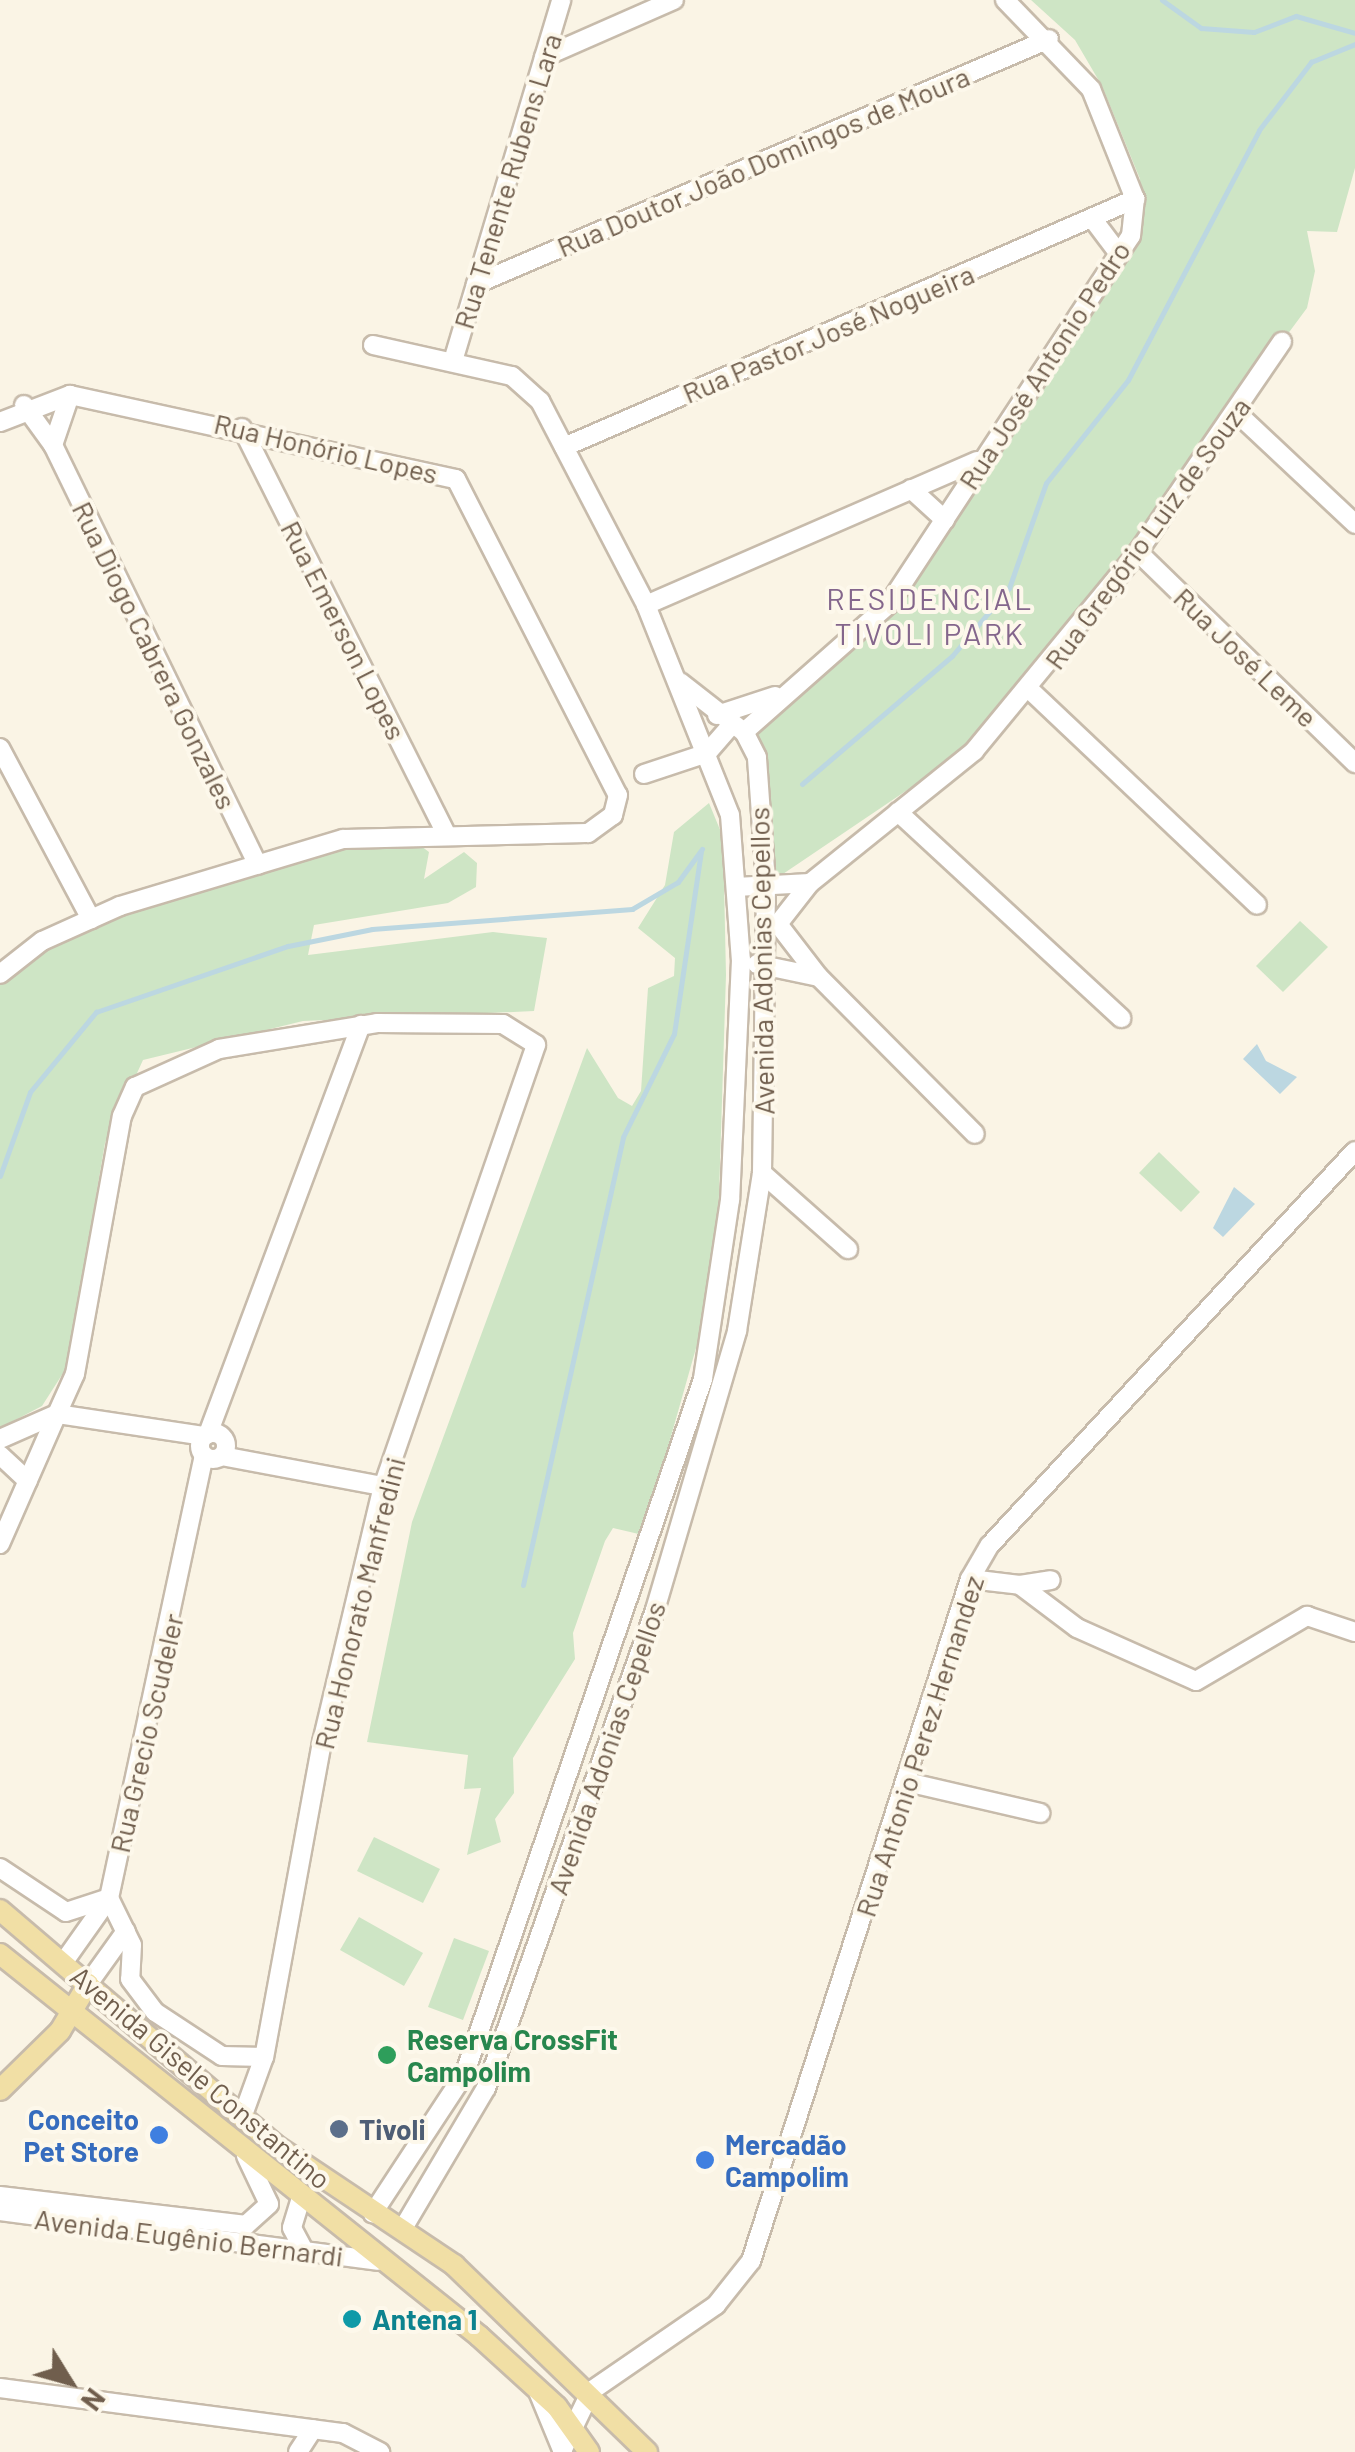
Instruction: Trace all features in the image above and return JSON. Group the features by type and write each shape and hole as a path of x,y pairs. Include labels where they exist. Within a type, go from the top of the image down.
{"main road":[{"name":"Avenida Gisele Constantino","path":"0,1910 242,2116 373,2213 454,2265 590,2390 647,2452"},
{"name":"Avenida Gisele Constantino","path":"0,1954 537,2388 589,2452"},
{"path":"0,2090 70,2014 88,1984"},
{"path":"301,2198 373,2213"}],"street":[{"name":"Rua Tenente Rubens Lara","path":"453,362 561,0"},
{"path":"544,57 674,0"},
{"path":"1005,0 1049,39 1091,89 1134,200"},
{"name":"Rua Doutor João Domingos de Moura","path":"476,284 1049,39"},
{"name":"Rua Pastor José Nogueira","path":"564,448 1134,200"},
{"name":"Rua José Antonio Pedro","path":"644,774 707,752 731,724 834,658 890,604 945,520 977,461 1119,254 1134,200"},
{"path":"1092,218 1119,254"},
{"name":"Rua Gregório Luiz de Souza","path":"819,978 778,924 810,883 898,812 1030,691 1138,552 1282,342"},
{"name":"Avenida Adonias Cepellos","path":"373,345 512,376 540,401 646,605 730,814 741,960 730,1200 703,1379 651,1548 447,2102 373,2213"},
{"path":"53,445 70,395"},
{"name":"Rua Honório Lopes","path":"24,406 70,395 242,428 456,479 618,794 614,815 588,833 446,832"},
{"path":"0,422 24,406"},
{"name":"Rua Diogo Cabrera Gonzales","path":"24,406 53,445 258,864"},
{"path":"1236,412 1355,524"},
{"name":"Rua Emerson Lopes","path":"242,428 446,832"},
{"path":"646,605 977,461"},
{"path":"910,490 945,520"},
{"name":"Rua José Leme","path":"1138,552 1355,763"},
{"path":"676,678 731,724"},
{"path":"1030,691 1257,905"},
{"name":"Rua José Antonio Pedro","path":"731,724 776,696"},
{"name":"Avenida Adonias Cepellos","path":"402,2230 470,2119 697,1482 737,1331 762,1173 766,884 757,756 731,724"},
{"path":"0,748 91,920"},
{"path":"898,812 1121,1018"},
{"path":"0,974 91,920 258,864 343,839 446,832"},
{"path":"736,887 810,883"},
{"path":"741,960 819,978 975,1134"},
{"name":"Rua Honorato Manfredini","path":"242,2116 264,2057 322,1742 384,1486 536,1045 502,1024 361,1025"},
{"path":"0,1544 86,1337 122,1116 135,1087 219,1049 361,1025 213,1446"},
{"name":"Rua Antonio Perez Hernandez","path":"590,2390 716,2305 751,2261 970,1579 1075,1446 1355,1151"},
{"path":"762,1173 848,1249"},
{"path":"0,1439 57,1414 384,1486"},
{"name":"Rua Grecio Scudeler","path":"63,1964 110,1898 213,1446"},
{"path":"0,1455 28,1481"},
{"path":"970,1579 1020,1584 1050,1580"},
{"path":"1020,1584 1077,1628 1196,1681 1308,1616 1355,1632"},
{"path":"907,1782 1040,1813"},
{"path":"0,1868 66,1912 110,1898 126,1931 130,1979 155,2012 222,2056 264,2057"},
{"path":"88,1984 126,1931"},
{"path":"447,2102 470,2119"},
{"name":"Avenida Eugênio Bernardi","path":"0,2196 246,2225 269,2204 246,2156"},
{"path":"399,2176 425,2194"},
{"path":"301,2198 292,2228 305,2252"},
{"name":"Avenida Eugênio Bernardi","path":"0,2212 378,2261"},
{"path":"0,2388 313,2429 380,2452"},
{"name":"Avenida Gisele Constantino","path":"537,2388 562,2452"},
{"path":"562,2452 590,2390"},
{"path":"298,2452 313,2429"}],"green space":[{"path":"1031,0 1355,0 1355,168 1337,232 1307,231 1315,271 1307,308 1037,673 968,749 777,878 768,867 758,725 896,608 1139,236 1140,179 1102,86 1075,40"},
{"path":"709,803 723,837 726,975 718,1226 702,1327 643,1535 613,1528 605,1541 573,1633 575,1659 513,1758 514,1793 495,1819 501,1842 467,1855 481,1788 464,1789 468,1755 367,1742 412,1522 587,1048 618,1098 632,1106 641,1091 648,988 674,976 675,958 638,928 665,885 674,832"},
{"path":"410,838 429,852 424,879 464,852 477,863 476,887 448,903 314,925 308,955 493,932 547,938 534,1011 303,1021 143,1060 105,1143 67,1367 42,1406 0,1428 0,984 47,946 119,914 363,842"},
{"path":"1300,921 1328,947 1283,992 1256,966"},
{"path":"1159,1152 1200,1192 1181,1212 1139,1173"},
{"path":"374,1837 440,1869 423,1903 357,1871"},
{"path":"359,1917 423,1953 404,1986 340,1950"},
{"path":"454,1938 489,1951 463,2020 428,2007"}],"water":[{"path":"1257,1044 1266,1061 1297,1077 1280,1094 1243,1059"},
{"path":"1234,1187 1255,1204 1223,1237 1213,1228"}],"waterway":[{"path":"1162,0 1201,28 1254,32 1296,16 1355,33"},
{"path":"802,784 952,656 1009,588 1046,483 1128,380 1259,130 1311,62 1355,44"},
{"path":"0,1176 30,1092 96,1012 288,946 372,929 632,909 678,882 702,849"},
{"path":"523,1585 623,1137 674,1034 701,852"}],"place":[{"name":"Reserva CrossFit Campolim","path":"387,2055"},
{"name":"Tivoli","path":"339,2129"},
{"name":"Conceito Pet Store","path":"159,2135"},
{"name":"Mercadão Campolim","path":"705,2160"},
{"name":"Antena 1","path":"352,2319"}],"district":[{"name":"RESIDENCIAL TIVOLI PARK","path":"930,615"}]}
